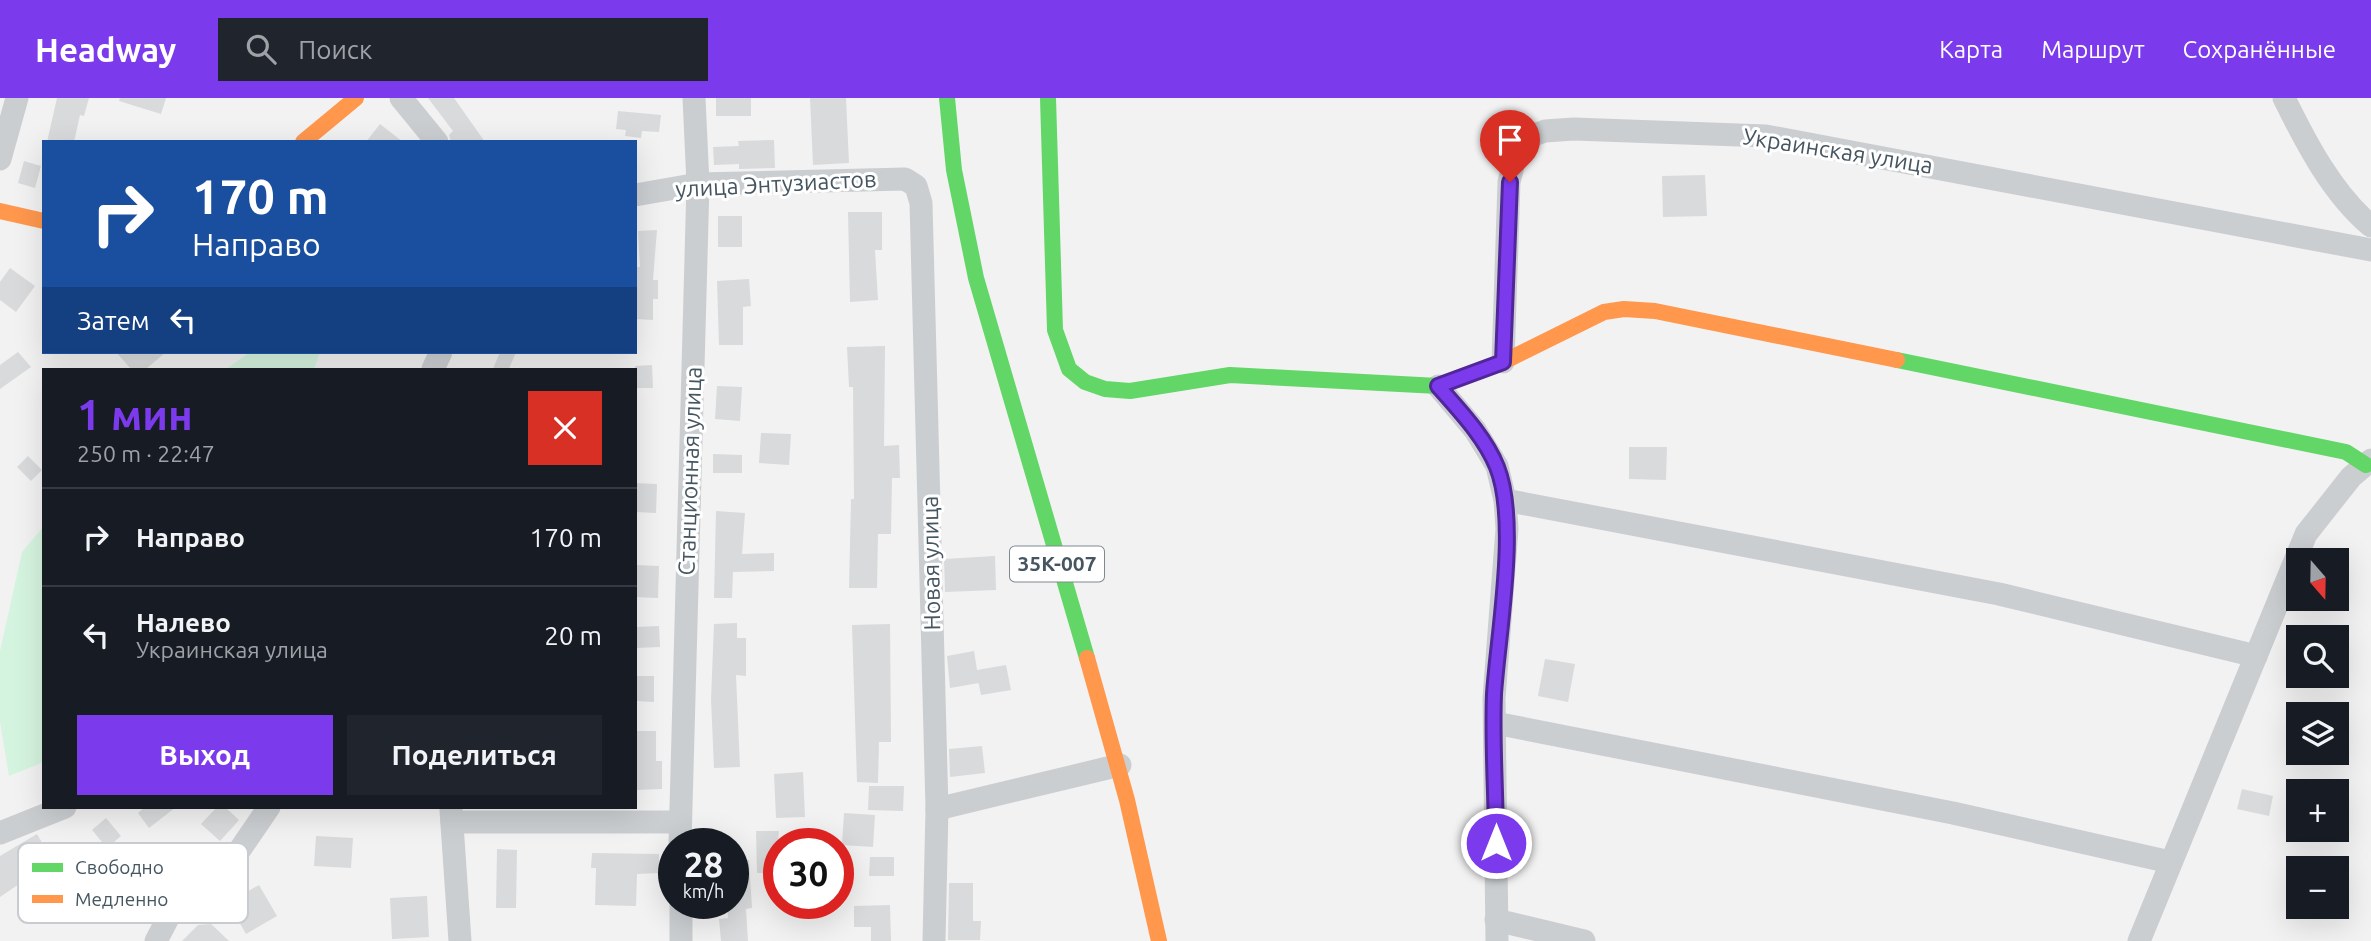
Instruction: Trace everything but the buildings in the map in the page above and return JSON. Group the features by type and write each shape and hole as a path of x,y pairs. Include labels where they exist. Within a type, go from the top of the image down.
{"street":[{"path":"0,159 17,98"},
{"path":"305,140 356,98"},
{"path":"401,98 434,140"},
{"name":"Станционная улица","path":"680,828 698,184 694,98"},
{"name":"35К-007","path":"947,98 948,137 970,256 1040,510 1120,765 1159,941"},
{"path":"1048,98 1055,330 1069,369 1085,382 1105,389 1130,391 1230,375 1438,386 1503,362 1604,312 1624,309 1655,311 2347,452 2369,462 2351,477 2306,534 2139,941"},
{"path":"2284,98 2306,143 2331,180 2371,226"},
{"name":"Украинская улица","path":"1503,362 1510,182 1517,151 1528,137 1545,131 1574,128 1701,131 1766,136 2371,250"},
{"name":"улица Энтузиастов","path":"637,195 698,184 905,179 916,186"},
{"name":"Новая улица","path":"916,186 921,203 937,809 934,941"},
{"path":"0,211 42,221"},
{"path":"1438,386 1475,430 1497,466 1506,500 1507,529 1495,723 1496,931 1584,941"},
{"path":"1506,500 1999,594 2256,656"},
{"path":"1495,723 1953,813 2170,862"},
{"path":"937,809 1120,765"},
{"path":"0,832 60,809"},
{"path":"244,843 268,809"},
{"path":"460,941 452,815 658,831"},
{"path":"681,919 681,941"},
{"path":"156,941 165,923"}],"green space":[{"path":"247,354 319,354 314,368 227,368"},
{"path":"42,528 42,763 9,776 0,722 0,651 22,552"}],"traffic: fast":[{"path":"947,98 954,170 976,278 1087,658"},
{"path":"1048,98 1055,330 1069,369 1085,382 1105,389 1130,391 1230,375 1438,386 1450,382"},
{"path":"1897,360 2346,452 2366,465"}],"traffic: slow":[{"path":"305,140 356,98"},
{"path":"0,211 42,221"},
{"path":"1450,382 1503,362 1604,312 1624,309 1655,311 1897,360"},
{"path":"1087,658 1127,800 1159,941"}],"route":[{"path":"1496,843 1494,698 1507,529 1506,500 1497,466 1475,430 1438,386 1503,362 1510,182"}]}
